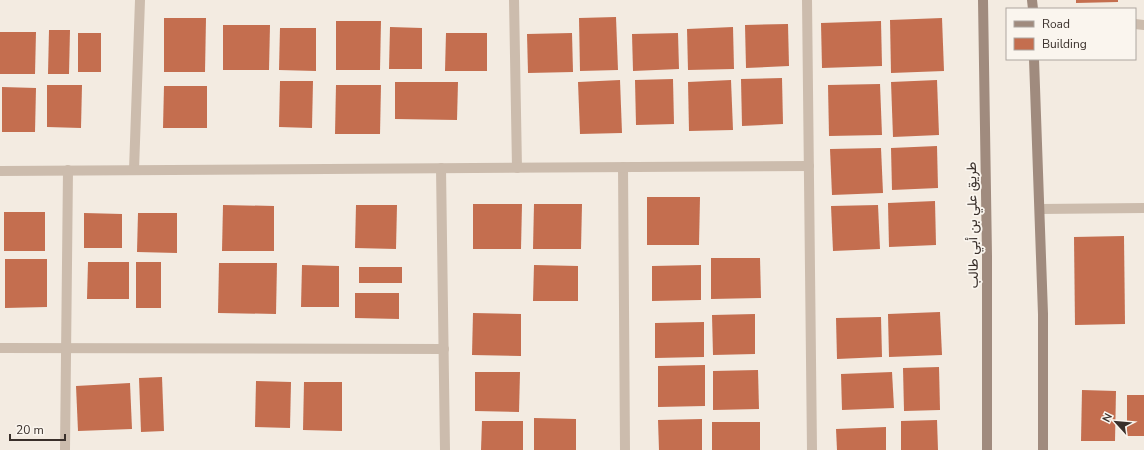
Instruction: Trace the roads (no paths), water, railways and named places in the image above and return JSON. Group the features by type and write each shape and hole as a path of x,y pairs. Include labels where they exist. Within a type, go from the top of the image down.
{"main road":[{"name":"طريق علي بن أبي طالب","path":"983,0 987,256 987,450"},
{"path":"1034,60 1043,314 1043,450"}],"street":[{"path":"134,170 140,0"},
{"path":"514,0 517,168"},
{"path":"807,0 812,450"},
{"path":"0,171 809,166"},
{"path":"623,167 625,450"},
{"path":"441,168 445,450"},
{"path":"65,450 68,170"},
{"path":"1040,209 1144,208"},
{"path":"0,348 444,349"}]}
